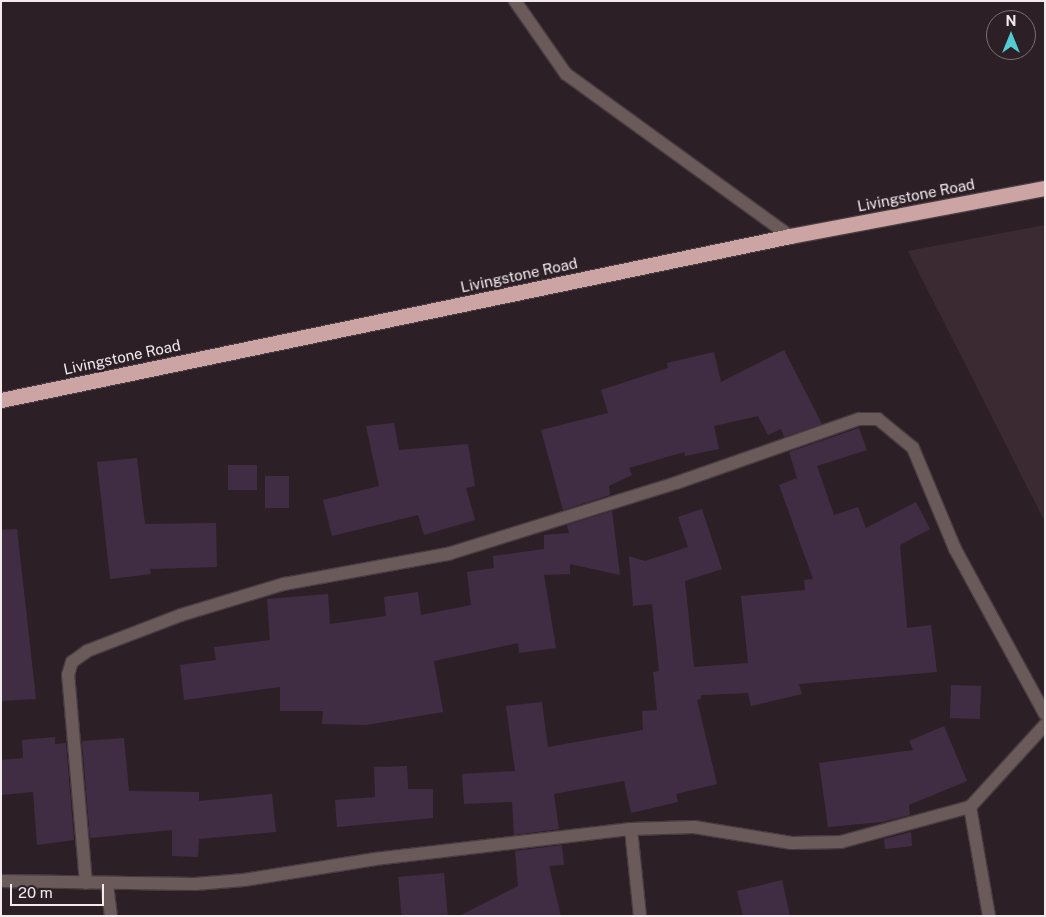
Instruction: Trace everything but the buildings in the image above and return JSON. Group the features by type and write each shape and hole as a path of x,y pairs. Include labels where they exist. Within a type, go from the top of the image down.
{"highway":[{"name":"Livingstone Road","path":"1,400 790,236 1045,188"}],"street":[{"path":"515,1 566,74 790,236"},
{"path":"86,883 68,675 72,662 87,651 181,614 284,584 448,554 676,483 859,419 878,419 913,448 955,549 1045,714"},
{"path":"1,881 107,884 244,880 375,858 631,829 694,827 792,843 841,842 970,807 1045,725"},
{"path":"970,807 989,916"},
{"path":"631,829 640,916"},
{"path":"107,884 111,916"}],"shaded area":[{"path":"1045,225 1045,522 908,251"}]}
